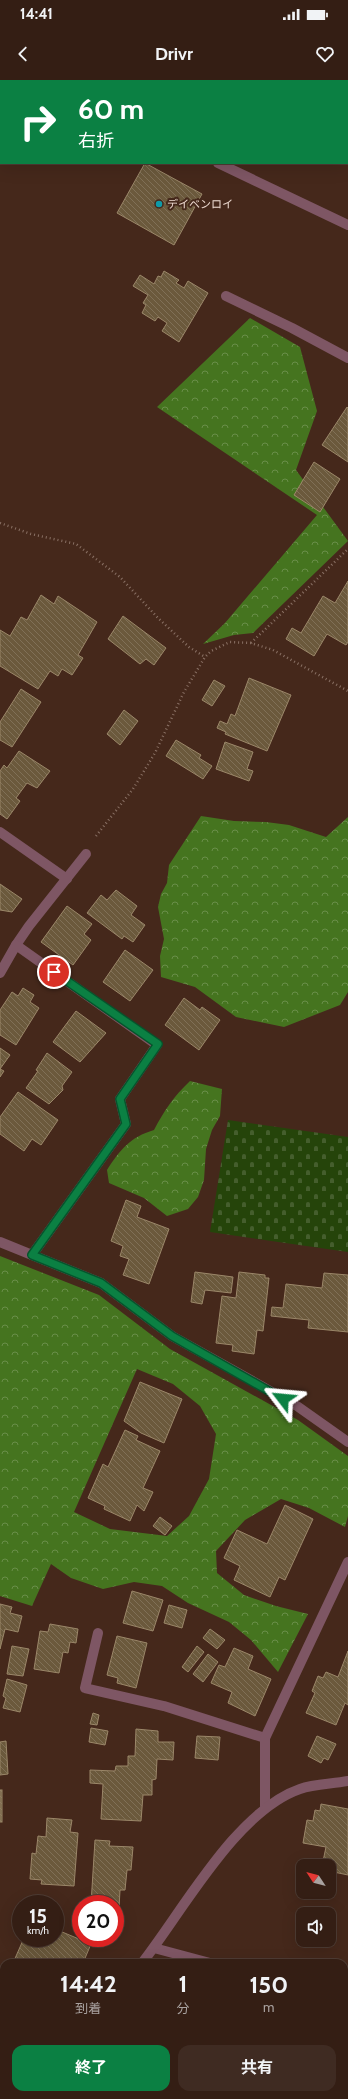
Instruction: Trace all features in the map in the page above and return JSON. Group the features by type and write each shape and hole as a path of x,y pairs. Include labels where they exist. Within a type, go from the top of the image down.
{"street":[{"path":"220,164 348,225"},
{"path":"226,296 292,328 348,358"},
{"path":"0,832 67,878"},
{"path":"0,973 29,926 86,854"},
{"path":"16,945 158,1044 120,1099 126,1124 32,1255"},
{"path":"0,1242 101,1283 172,1336 297,1406 348,1442"},
{"path":"265,1808 265,1738 348,1562"},
{"path":"98,1633 85,1688 164,1706 265,1738"},
{"path":"145,1959 235,1837 265,1808 300,1789 348,1781"},
{"path":"154,1948 195,1959"}],"path":[{"path":"0,523 31,534 76,544 120,576 163,623 189,647 205,657"},
{"path":"251,643 348,548"},
{"path":"86,854 88,846 134,789 155,753 184,692 205,657 211,651 225,644 236,642 251,643 273,650 348,691"}],"green space":[{"path":"250,318 300,347 317,411 296,470 348,541 253,633 234,635 203,644 225,623 317,515 157,407"},
{"path":"201,816 234,821 266,822 289,825 326,837 348,817 348,992 340,1005 284,1027 236,1017 195,987 161,977 160,956 164,939 158,907 161,894 167,883 169,865"},
{"path":"190,1081 222,1089 220,1116 212,1130 206,1149 204,1180 198,1197 188,1209 167,1216 144,1198 109,1183 107,1170 116,1156 126,1145 138,1136 154,1130 170,1104"},
{"path":"228,1120 348,1137 348,1252 210,1232"},
{"path":"0,1256 99,1295 170,1349 298,1420 348,1456 348,1516 345,1527 309,1508 281,1499 245,1520 216,1551 217,1573 244,1595 276,1606 308,1614 278,1672 251,1640 229,1622 188,1603 162,1586 134,1582 103,1589 71,1578 51,1564 32,1606 0,1596","holes":["137,1369 173,1384 200,1406 216,1434 209,1479 189,1516 167,1536 110,1529 74,1512"]}],"building":[{"name":"デイベンロイ","path":"144,164 202,194 174,245 117,213"},
{"path":"164,271 179,280 176,283 184,288 188,281 208,293 179,342 162,331 167,323 158,317 155,321 142,313 146,305 143,303 148,295 133,286 140,275 154,284 158,276 161,277"},
{"path":"347,407 348,408 348,462 322,445"},
{"path":"314,462 340,479 320,512 294,495"},
{"path":"348,581 348,642 346,645 327,634 314,656 286,639 292,628 301,633 323,596 335,603"},
{"path":"41,595 54,604 58,596 97,622 78,655 83,658 72,675 62,669 58,676 50,671 38,689 0,666 0,630 10,636 21,617 27,620"},
{"path":"123,616 166,648 154,665 146,659 140,664 108,639"},
{"path":"249,678 291,695 267,751 225,734 226,732 217,728 220,721 227,724 231,714 235,716"},
{"path":"214,680 225,686 212,706 202,700"},
{"path":"21,689 41,702 12,747 0,740 0,722"},
{"path":"124,710 138,721 120,745 107,734"},
{"path":"176,740 201,755 199,758 212,766 203,779 166,756"},
{"path":"225,742 253,752 247,769 253,771 249,781 216,769"},
{"path":"19,751 50,771 37,788 27,783 16,798 20,801 7,819 0,814 0,771 4,765 7,768"},
{"path":"0,884 22,899 12,912 0,910"},
{"path":"116,890 137,906 131,915 145,925 133,942 124,936 122,939 87,913 101,895 107,900"},
{"path":"67,906 92,924 84,934 91,940 73,965 41,942"},
{"path":"125,950 153,970 130,1001 103,982"},
{"path":"23,988 34,995 30,1002 39,1008 16,1045 0,1035 0,1010 12,992 18,996"},
{"path":"184,998 200,1010 202,1007 220,1020 199,1050 165,1025"},
{"path":"76,1011 106,1033 80,1062 53,1042"},
{"path":"0,1048 10,1055 0,1069"},
{"path":"47,1053 72,1072 62,1086 63,1090 49,1104 26,1088 38,1071 36,1070"},
{"path":"0,1069 4,1071 0,1077"},
{"path":"18,1092 58,1120 41,1145 32,1139 24,1151 0,1134 0,1117"},
{"path":"126,1200 141,1206 137,1217 169,1229 149,1284 123,1275 129,1259 120,1256 123,1246 111,1241"},
{"path":"195,1272 233,1277 231,1293 205,1290 202,1304 191,1302"},
{"path":"239,1272 265,1275 265,1278 269,1278 263,1331 257,1330 254,1354 232,1351 233,1345 216,1343 222,1296 236,1298"},
{"path":"324,1273 348,1275 348,1332 308,1328 309,1320 271,1316 272,1307 283,1308 286,1284 322,1288"},
{"path":"140,1382 182,1399 164,1443 141,1433 124,1421"},
{"path":"125,1430 138,1436 136,1440 160,1451 143,1488 153,1492 144,1511 137,1505 130,1521 104,1509 105,1506 88,1498 103,1464 108,1467"},
{"path":"285,1505 313,1519 285,1580 279,1577 270,1597 234,1580 240,1566 224,1558 237,1530 267,1544"},
{"path":"160,1517 172,1526 165,1535 153,1526"},
{"path":"132,1591 163,1600 153,1631 123,1623"},
{"path":"0,1604 12,1607 10,1613 22,1616 18,1632 5,1629 0,1649"},
{"path":"169,1605 187,1610 182,1628 164,1623"},
{"path":"50,1624 78,1629 76,1643 70,1642 68,1653 63,1652 59,1673 34,1669 40,1631 48,1632"},
{"path":"210,1629 225,1640 217,1649 203,1638"},
{"path":"117,1636 147,1643 136,1688 117,1683 118,1678 107,1675"},
{"path":"12,1646 29,1649 23,1676 7,1674"},
{"path":"197,1646 204,1652 188,1672 182,1667"},
{"path":"234,1648 253,1656 248,1669 271,1679 255,1716 228,1703 232,1692 211,1683 219,1665 225,1667"},
{"path":"348,1651 348,1705 345,1703 336,1725 306,1713 315,1693 312,1691 318,1676 323,1678 326,1672 338,1677"},
{"path":"208,1654 218,1662 203,1682 193,1674"},
{"path":"7,1679 27,1685 20,1712 3,1708 6,1698 3,1696"},
{"path":"93,1713 99,1715 97,1725 90,1724"},
{"path":"91,1728 108,1731 105,1745 89,1742"},
{"path":"136,1729 158,1731 158,1742 174,1742 173,1760 157,1759 156,1779 152,1780 152,1795 143,1795 141,1821 101,1819 103,1784 90,1783 90,1770 115,1771 116,1766 128,1766 128,1756 135,1756"},
{"path":"197,1736 220,1737 218,1760 195,1758"},
{"path":"317,1736 336,1744 328,1760 324,1758 321,1763 308,1756"},
{"path":"6,1741 8,1774 0,1775 0,1742"},
{"path":"0,1790 2,1790 2,1822 0,1822"},
{"path":"321,1804 348,1809 348,1875 336,1872 336,1859 323,1859 326,1847 303,1843 307,1820 313,1821 315,1810 320,1811"},
{"path":"47,1818 72,1820 70,1832 78,1833 74,1886 41,1884 42,1880 30,1879 32,1853 36,1854 38,1836 46,1837"},
{"path":"95,1840 110,1841 109,1846 133,1847 131,1870 127,1870 125,1890 120,1890 120,1895 92,1895"},
{"path":"64,1933 72,1936 72,1947 90,1947 85,1959 15,1959 20,1947 64,1947"}],"place":[{"name":"デイベンロイ","path":"159,204"}],"route":[{"path":"54,972 158,1044 120,1099 126,1124 32,1255 101,1283 172,1336 283,1399"}]}
